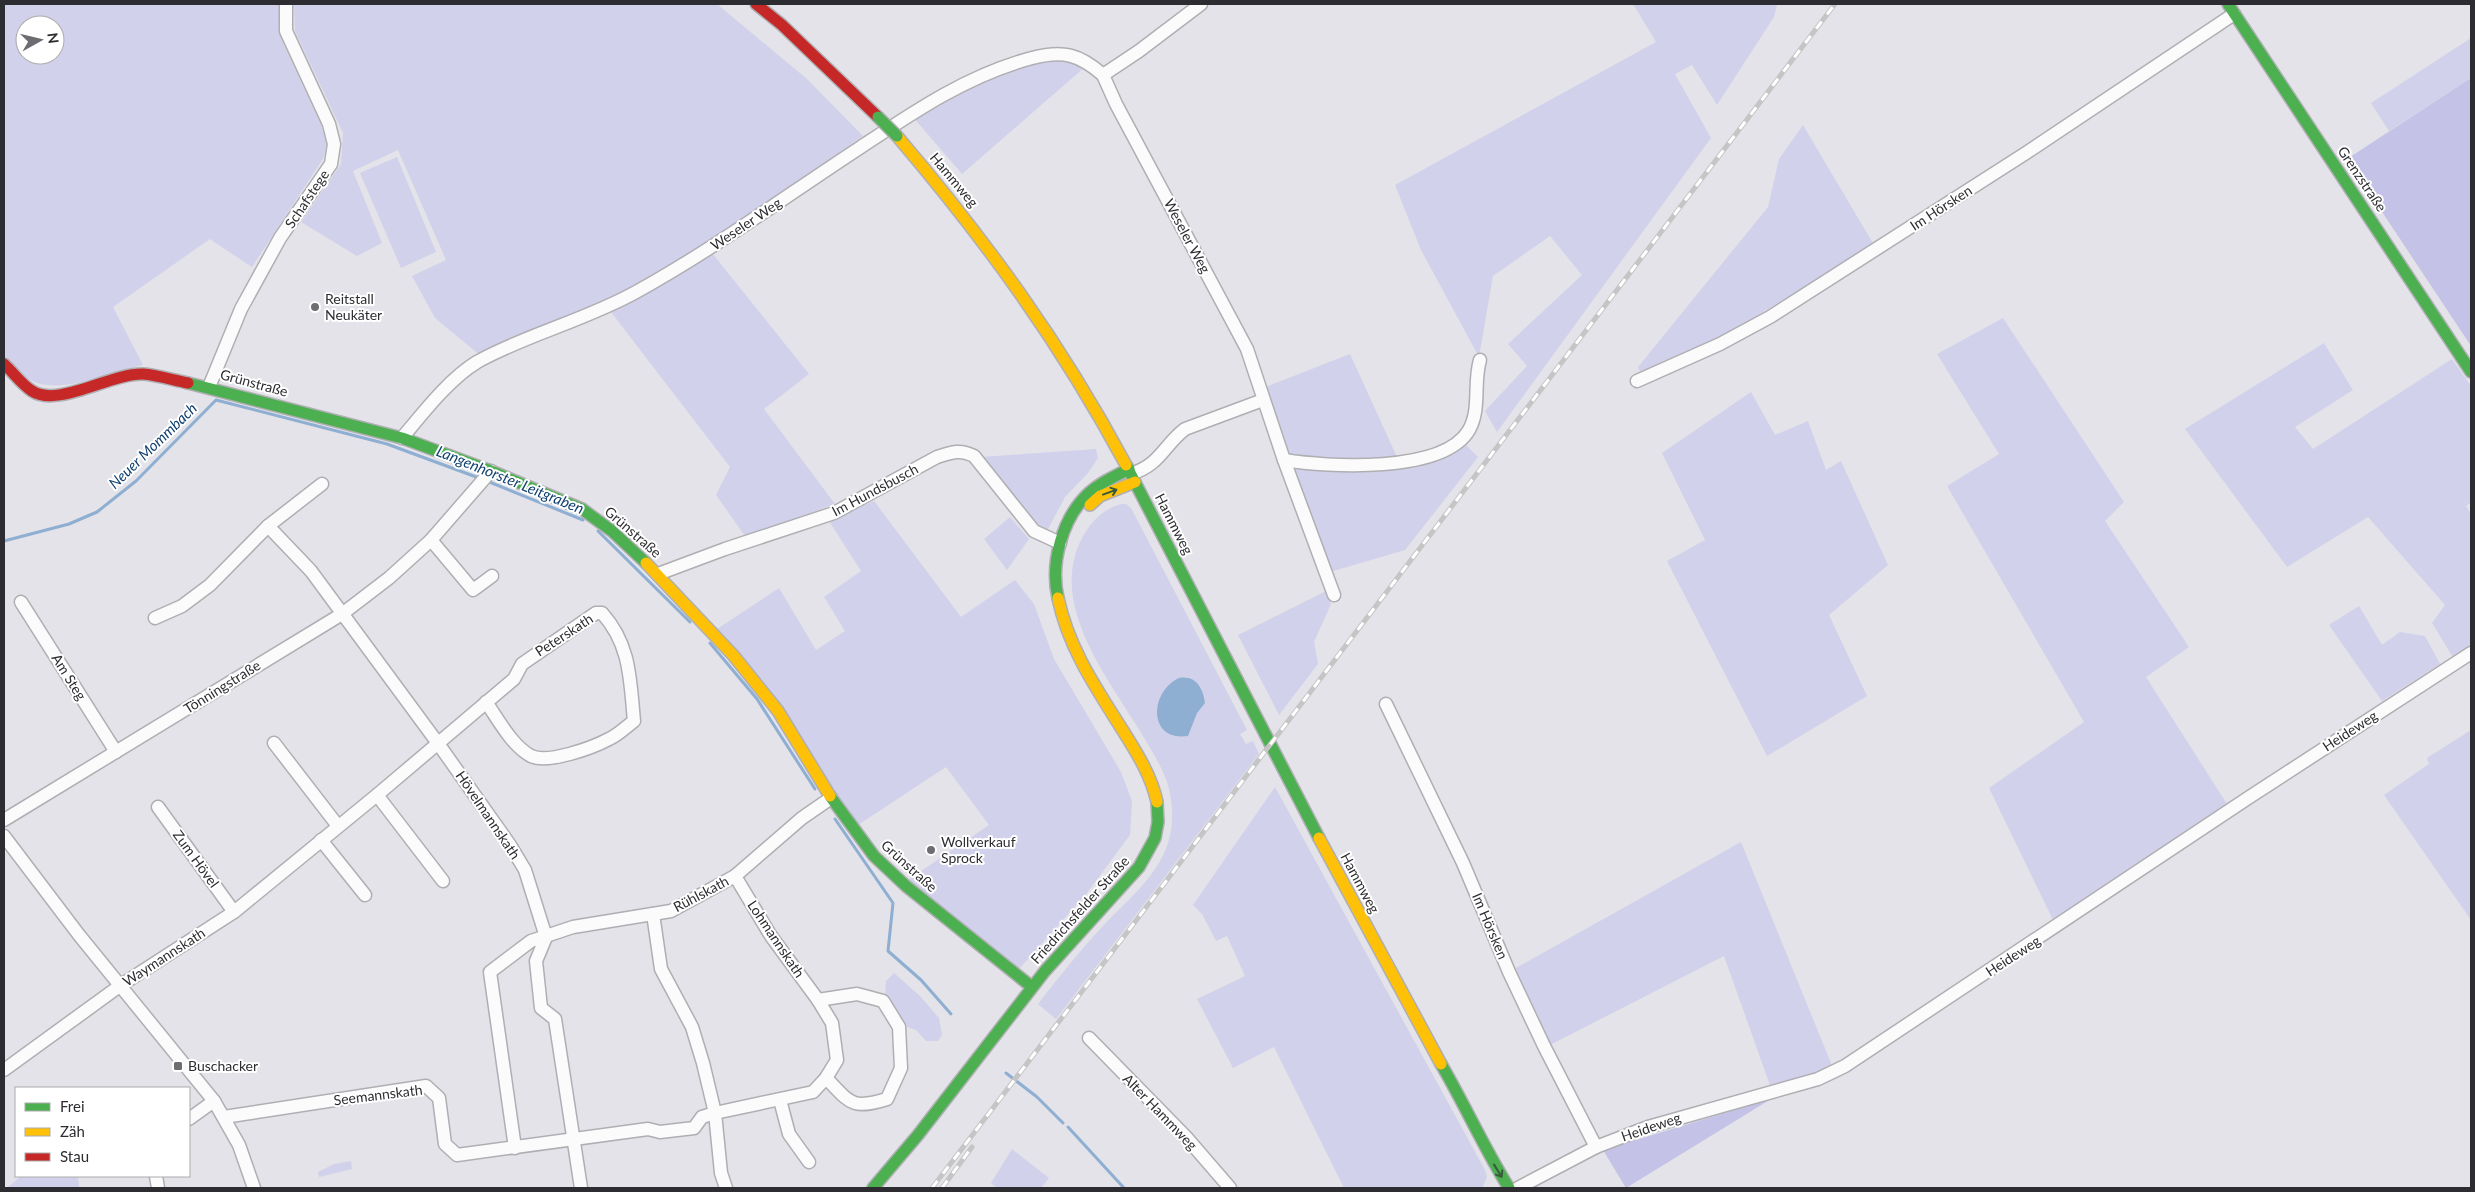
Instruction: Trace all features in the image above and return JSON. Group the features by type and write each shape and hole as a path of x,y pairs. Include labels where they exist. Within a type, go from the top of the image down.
{"main road":[{"name":"Hammweg","path":"756,4 782,25 897,136 972,225 1042,322 1084,388 1132,475 1379,950 1474,1122 1488,1155 1517,1188"},
{"name":"Grenzstraße","path":"2231,9 2471,372"},
{"name":"Grünstraße","path":"4,364 32,390 45,395 59,395 112,379 142,374 209,387 402,438 492,471 582,508 612,531 658,574 733,655 778,711 831,798 874,856 906,886 1032,987"},
{"path":"1062,538 1082,512 1100,496 1132,475"},
{"name":"Friedrichsfelder Straße","path":"873,1188 908,1149 1032,987 1142,863 1150,850 1158,825 1157,798 1147,772 1069,641 1057,603 1055,570 1062,538"}],"street":[{"name":"Schafstege","path":"209,387 241,309 280,238 331,164 334,144 329,124 286,31 286,4"},
{"path":"1103,75 1139,51 1201,4"},
{"name":"Im Hörsken","path":"1637,381 1720,344 1770,317 2009,164 2231,9"},
{"name":"Weseler Weg","path":"402,438 439,395 476,363 635,293 719,243 938,96 1006,66 1057,54 1072,55 1089,62 1103,75 1116,104 1247,349 1284,460 1334,595"},
{"path":"1284,460 1311,464 1351,466 1424,457 1449,448 1460,442 1474,419 1477,369 1480,360"},
{"path":"1132,475 1145,470 1156,462 1177,435 1186,429 1263,400"},
{"name":"Im Hundsbusch","path":"658,574 725,548 834,513 937,457 950,452 963,451 974,456 1034,531 1062,538"},
{"name":"Tönningstraße","path":"4,820 342,614 389,578 431,540 492,471"},
{"path":"155,618 182,606 210,585 268,526 322,484"},
{"name":"Hövelmannskath","path":"268,526 311,571 510,845 525,870 546,937"},
{"path":"431,540 473,590 492,576"},
{"name":"Am Steg","path":"21,602 116,752"},
{"name":"Peterskath","path":"437,742 514,679 522,664 542,648 559,640 596,614 602,613 613,624 627,655 634,721 610,739 546,759 531,756 518,746 486,702"},
{"name":"Heideweg","path":"1517,1188 1596,1146 1648,1127 1818,1079 1839,1070 2053,930 2248,798 2471,653"},
{"name":"Im Hörsken","path":"1386,704 1463,863 1544,1046 1596,1146"},
{"name":"Waymannskath","path":"4,1070 121,985 234,912 437,742"},
{"path":"274,743 338,826"},
{"path":"376,795 443,881"},
{"name":"Rühlskath","path":"546,937 573,927 671,911 735,876 802,818 831,798"},
{"name":"Zum Hövel","path":"158,807 234,912"},
{"path":"4,836 79,935 214,1101 239,1146 254,1188"},
{"path":"321,840 365,895"},
{"name":"Lohmannskath","path":"574,1140 648,1129 660,1132 694,1128 702,1117 715,1113 813,1092 826,1078 837,1060 832,1023 818,1000 771,936 735,876"},
{"path":"653,914 661,969 692,1027 715,1113 722,1173 726,1188"},
{"path":"546,937 536,961 541,1008 555,1019 581,1188"},
{"path":"514,1148 490,972 531,940 546,937"},
{"path":"818,1000 857,994 883,1001 899,1027 901,1068 887,1099 866,1105 848,1101 826,1078"},
{"name":"Alter Hammweg","path":"1089,1038 1186,1138 1230,1188"},
{"name":"Seemannskath","path":"224,1117 426,1086 439,1098 445,1144 457,1155 574,1140"},
{"path":"780,1100 789,1134 809,1162"},
{"path":"190,1118 214,1101"}],"shaded area":[{"path":"4,4 279,4 281,39 321,125 327,144 323,159 252,267 210,239 113,307 143,365 69,384 40,384 22,374 4,355"},
{"path":"294,4 717,4 807,79 863,136 720,237 633,288 481,356 435,318 412,276 446,260 398,150 353,171 382,243 357,256 301,222 341,164 343,133 295,31"},
{"path":"1633,4 1777,5 1774,17 1717,105 1692,65 1675,74 1711,138 1497,432 1485,411 1527,366 1508,344 1582,275 1550,236 1493,276 1479,357 1421,250 1395,185 1656,42"},
{"path":"2471,38 2471,78 2389,131 2371,103"},
{"path":"1057,58 1085,67 962,174 912,116 1007,69"},
{"path":"2471,78 2471,346 2347,159"},
{"path":"1803,125 1874,245 1720,338 1641,374 1638,367 1768,207 1779,159"},
{"path":"397,157 436,252 401,268 360,173"},
{"path":"712,253 809,374 764,409 835,504 745,536 716,495 730,467 611,312"},
{"path":"2003,318 2124,502 2105,521 2189,647 2146,677 2227,804 2054,922 1989,788 2084,722 1947,486 1999,454 1937,354"},
{"path":"2324,343 2353,390 2295,427 2313,449 2452,359 2471,386 2471,502 2466,506 2471,514 2471,646 2452,656 2432,623 2445,605 2368,517 2287,567 2185,429"},
{"path":"1350,354 1397,457 1323,460 1288,455 1263,388"},
{"path":"1751,392 1775,435 1808,421 1826,470 1841,461 1888,565 1829,615 1867,696 1767,756 1667,561 1705,540 1662,453"},
{"path":"1465,444 1478,457 1405,550 1330,572 1292,467 1452,453"},
{"path":"1096,449 1098,458 1088,473 1065,497 1047,531 1036,524 980,457"},
{"path":"874,501 961,617 1015,580 1034,604 1054,659 1121,772 1132,801 1130,835 1087,893 1019,969 908,880 989,825 946,767 858,825 717,629 779,588 816,650 845,631 824,597 861,571 829,521"},
{"path":"1126,504 1131,508 1247,730 1240,734 1246,744 1253,741 1259,754 1056,1019 1038,1004 1085,946 1132,897 1151,874 1166,849 1172,821 1170,792 1166,779 1153,752 1098,663 1083,631 1073,600 1072,569 1082,538 1098,517 1109,509"},
{"path":"1010,517 1029,539 1007,570 984,539"},
{"path":"1326,591 1331,604 1314,642 1318,664 1279,715 1238,635"},
{"path":"2359,606 2382,645 2400,632 2425,636 2440,664 2382,701 2329,625"},
{"path":"1179,678 1190,679 1198,684 1205,703 1197,713 1188,736 1175,736 1166,731 1160,724 1157,714 1162,694 1169,685"},
{"path":"2471,730 2471,920 2384,795 2429,764 2427,758"},
{"path":"1275,787 1485,1170 1487,1177 1482,1188 1344,1188 1274,1047 1233,1068 1197,999 1245,976 1227,936 1216,941 1202,914 1193,905"},
{"path":"1741,842 1833,1068 1771,1088 1724,956 1550,1045 1514,969"},
{"path":"894,973 920,996 939,1018 942,1035 938,1041 926,1041 916,1030 902,1025 885,999 886,981"},
{"path":"1771,1099 1626,1188 1603,1150"},
{"path":"1012,1149 1049,1178 1041,1188 997,1188 991,1183"},
{"path":"351,1161 352,1169 319,1177 318,1172 334,1164"},
{"path":"20,1177 78,1177 79,1188 7,1188"}],"waterway":[{"name":"Neuer Mommbach","path":"4,541 69,524 97,512 136,481 216,400 387,444 479,478"},
{"name":"Langenhorster Leitgraben","path":"487,481 583,520"},
{"name":"Langenhorster Leitgraben","path":"598,531 690,622"},
{"name":"Langenhorster Leitgraben","path":"710,643 757,699 815,789"},
{"name":"Langenhorster Leitgraben","path":"835,819 893,903 888,951 921,980 951,1014"},
{"name":"Langenhorster Leitgraben","path":"1006,1073 1037,1097 1063,1123"},
{"name":"Langenhorster Leitgraben","path":"1068,1127 1124,1188"}],"railway":[{"path":"932,1188 1835,4"},
{"path":"942,1188 972,1147"}],"traffic: fast":[{"path":"2228,4 2471,372"},
{"path":"878,117 897,136"},
{"path":"188,383 402,438 491,471 582,509 612,531 646,563"},
{"path":"1126,465 1319,838"},
{"path":"1058,598 1056,584 1057,556 1065,528 1072,515 1089,493 1129,469"},
{"path":"830,796 874,856 906,886 1032,987"},
{"path":"873,1188 918,1135 1045,971 1139,867 1155,838 1158,822 1157,802"},
{"path":"1441,1064 1509,1188"}],"traffic: slow":[{"path":"897,136 992,254 1020,294 1075,377 1126,465"},
{"path":"1090,505 1100,496 1135,482"},
{"path":"646,563 733,655 778,711 830,796"},
{"path":"1058,598 1062,616 1075,649 1142,763 1151,782 1157,802"},
{"path":"1319,838 1441,1064"}],"traffic: jam":[{"path":"756,4 782,25 878,117"},
{"path":"4,364 28,388 43,395 70,393 130,375 159,376 188,383"}],"place":[{"name":"Reitstall Neukäter","path":"315,307"},
{"name":"Wollverkauf Sprock","path":"931,850"},
{"name":"Buschacker","path":"178,1066"}]}
